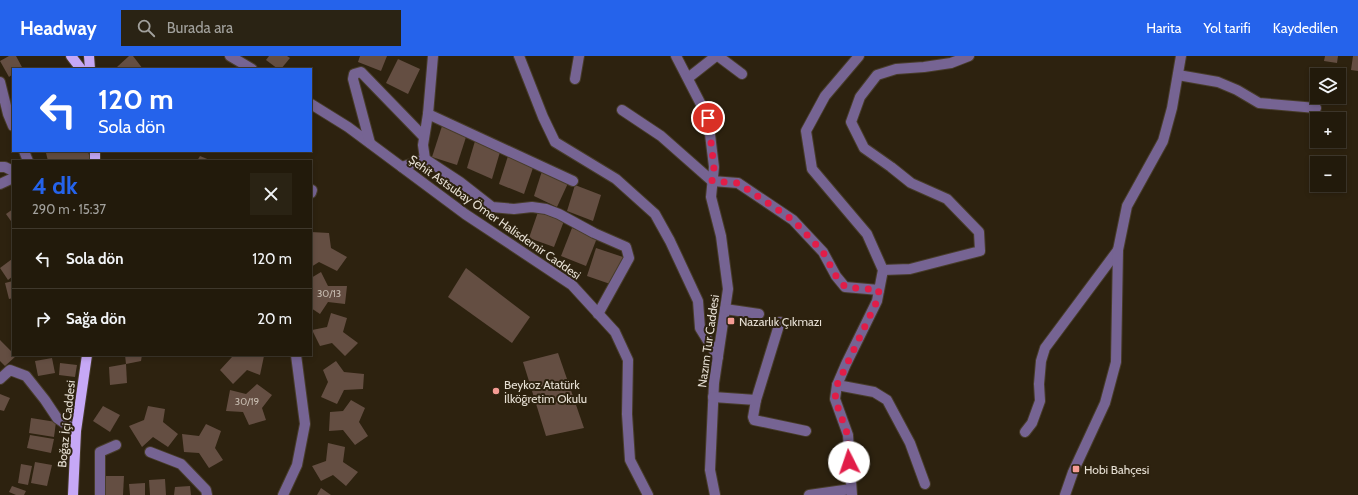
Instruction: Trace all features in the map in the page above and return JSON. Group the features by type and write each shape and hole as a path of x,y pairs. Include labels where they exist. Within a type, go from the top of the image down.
{"main road":[{"path":"72,56 80,68"},
{"path":"89,56 90,68"},
{"name":"Boğaz İçi Caddesi","path":"73,495 76,431 87,356"}],"street":[{"path":"230,56 250,68"},
{"path":"433,56 428,114 423,145 425,159 460,182 492,207 514,209 532,207 546,209 626,247 629,258 598,314"},
{"path":"520,56 542,117 555,142 616,179 655,214 670,241 698,301 700,328 718,357"},
{"path":"575,79 579,56"},
{"name":"Nazım Tur Caddesi","path":"676,56 708,118 714,167 711,197 721,236 728,289 713,397 710,470 716,495"},
{"path":"688,78 717,56 742,74"},
{"path":"809,495 852,492 848,436 835,399 837,385 877,301 883,270 867,234 812,170 806,131 825,96 860,56"},
{"path":"883,270 910,269 980,251 979,232 948,200 911,183 864,148 851,122 860,97 877,75 896,69 951,63 969,56"},
{"path":"1065,495 1073,472 1105,403 1116,362 1118,250 1126,206 1163,141 1172,108 1182,56"},
{"path":"370,143 353,79 354,74 361,72 424,137"},
{"path":"1178,75 1218,82 1237,90 1259,103 1316,108"},
{"path":"0,82 12,124"},
{"name":"Şehit Astsubay Ömer Halisdemir Caddesi","path":"312,105 348,127 465,214 572,285 615,332 628,360 627,414 630,460 648,495"},
{"path":"622,110 661,136 712,181 738,183 793,220 823,252 836,276 845,287 879,290"},
{"path":"428,114 573,181"},
{"path":"402,167 425,159"},
{"path":"0,168 5,167 12,170"},
{"path":"0,184 12,178"},
{"path":"1025,432 1032,423 1040,401 1039,384 1041,361 1045,348 1118,250"},
{"path":"725,310 759,314"},
{"path":"780,322 752,417 754,420 806,431"},
{"path":"282,495 297,465 305,424 296,356"},
{"path":"0,379 10,370 26,376 46,400 57,418 76,431"},
{"path":"837,385 874,392 887,400 910,443 925,484"},
{"path":"713,397 756,400"},
{"path":"100,495 100,452 116,445"},
{"path":"150,452 181,464 206,490 207,495"}],"building":[{"path":"9,56 16,56 22,68 12,68 12,75 9,77 0,61"},
{"path":"129,56 133,56 142,68 118,68 117,67"},
{"path":"269,56 287,56 290,58 282,68 277,68 266,60"},
{"path":"360,56 387,56 381,71 358,62"},
{"path":"1325,56 1338,56 1337,63 1324,61"},
{"path":"1353,56 1358,56 1358,71 1351,70"},
{"path":"398,59 420,69 408,94 386,83"},
{"path":"442,126 467,134 457,165 432,157"},
{"path":"475,141 500,152 492,179 467,168"},
{"path":"88,152 90,159 48,160 46,153"},
{"path":"200,156 210,160 198,160"},
{"path":"508,156 534,165 524,194 499,184"},
{"path":"542,171 569,181 557,207 534,196"},
{"path":"575,185 601,195 593,221 567,211"},
{"path":"12,210 12,223 6,214"},
{"path":"538,212 564,221 554,247 529,238"},
{"path":"572,228 597,238 586,266 561,256"},
{"path":"312,232 329,233 331,248 347,257 337,271 319,262 312,266"},
{"path":"596,248 623,257 613,285 587,276"},
{"path":"12,259 12,277 8,280 0,268"},
{"path":"466,268 530,317 512,343 448,297"},
{"path":"321,272 328,286 347,286 345,304 328,302 320,314 312,309 312,277"},
{"path":"12,281 12,298 9,299 5,283"},
{"path":"331,313 347,318 343,332 358,343 345,356 332,343 320,346 312,330 327,327"},
{"path":"0,340 12,352 12,356 16,356 5,366 0,361"},
{"path":"558,353 584,428 546,436 523,362"},
{"path":"125,356 142,356 141,361 126,364"},
{"path":"264,356 260,375 247,370 233,384 220,370 232,357"},
{"path":"52,358 55,373 38,376 35,361"},
{"path":"336,361 344,372 364,374 363,389 344,390 337,404 321,397 328,382 323,370"},
{"path":"60,363 77,365 75,377 59,375"},
{"path":"126,364 127,383 110,385 109,367"},
{"path":"257,384 272,395 262,408 266,420 249,425 243,412 226,411 230,390 246,394"},
{"path":"0,394 10,398 4,411 0,410"},
{"path":"351,400 365,408 359,422 368,436 355,445 343,430 329,431 330,412 343,411"},
{"path":"103,406 120,415 110,432 93,421"},
{"path":"148,406 165,409 163,422 178,434 168,447 153,437 142,447 129,426 144,420"},
{"path":"31,418 56,422 54,437 29,433"},
{"path":"206,424 221,431 215,448 223,460 209,468 199,453 184,452 182,434 199,436"},
{"path":"30,435 54,439 51,453 27,448"},
{"path":"328,443 345,447 343,462 358,472 346,486 333,475 321,481 312,466 326,461"},
{"path":"35,462 52,465 47,486 31,483"},
{"path":"21,464 32,466 28,485 18,483"},
{"path":"106,476 124,476 123,495 105,495"},
{"path":"165,479 166,495 150,495 149,480"},
{"path":"145,483 145,495 130,495 129,484"},
{"path":"12,486 26,491 24,495 16,495 9,492"},
{"path":"190,486 191,495 174,495 175,487"},
{"path":"321,488 331,495 317,495"}],"place":[{"name":"Nazarlık Çıkmazı","path":"731,321"},
{"name":"Beykoz Atatürk İlköğretim Okulu","path":"496,391"},
{"name":"Hobi Bahçesi","path":"1076,469"}],"route":[{"path":"708,118 714,167 712,181 738,183 793,220 823,252 836,276 845,287 879,290 877,301 837,385 835,399 848,436 849,462"}]}
